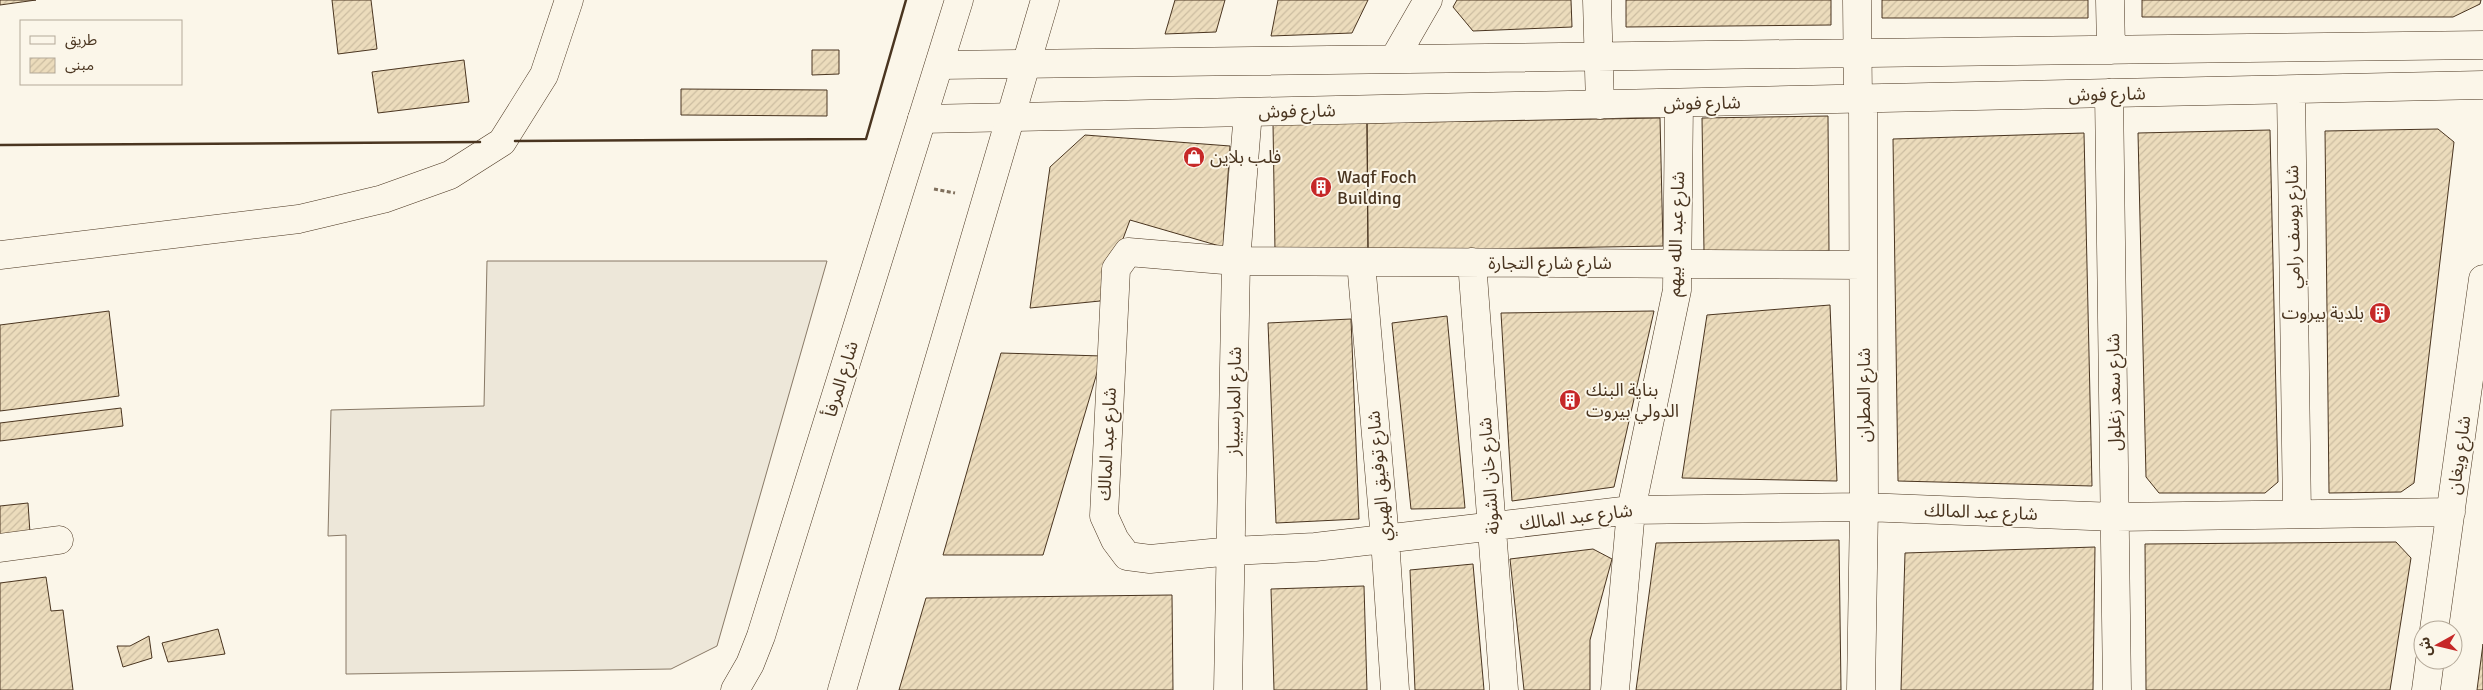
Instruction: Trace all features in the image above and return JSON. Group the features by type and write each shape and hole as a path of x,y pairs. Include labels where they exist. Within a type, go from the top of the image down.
{"main road":[{"path":"0,254 299,219 383,199 450,175 502,142 544,76 569,0"},
{"name":"شارع المرفأ","path":"735,690 750,664 761,636 959,0"},
{"path":"842,690 1046,0"},
{"path":"1394,59 1428,0"},
{"path":"1597,0 1600,105"},
{"name":"شارع المطران","path":"1857,0 1863,265 1864,507 1861,690"},
{"path":"2110,0 2111,50"},
{"path":"940,65 2483,45"},
{"name":"شارع فوش","path":"922,119 2483,85"},
{"name":"شارع يوسف رامي","path":"2292,90 2297,514"},
{"name":"شارع سعد زغلول","path":"2109,94 2116,517 2116,690"},
{"name":"شارع عبد الله بيهم","path":"1615,690 1631,510 1678,290 1679,103"},
{"name":"شارع المارسيياز","path":"1228,690 1236,261 1248,112"},
{"name":"شارع عبد المالك","path":"1236,261 1128,252 1116,269 1104,516 1115,540 1127,556 1150,559 1232,551 1314,547 1631,510 1864,507 2116,517 2451,512"},
{"name":"شارع شارع التجارة","path":"1236,261 1863,265"},
{"name":"شارع توفيق الهبري","path":"1361,262 1385,540 1395,690"},
{"name":"شارع خان الشونة","path":"1472,262 1504,690"},
{"name":"شارع ويغان","path":"2435,620 2483,279"},
{"path":"0,548 59,540"},
{"path":"760,690 761,636"},
{"path":"2426,690 2429,670"}],"path":[{"path":"902,184 988,199"}],"shaded area":[{"path":"487,261 827,261 717,646 671,669 346,674 346,535 328,536 331,410 484,406"}],"building":[{"path":"0,0 36,0 0,5"},
{"path":"332,0 371,0 377,49 338,54"},
{"path":"1175,0 1225,0 1216,32 1165,34"},
{"path":"1278,0 1368,0 1352,33 1271,36"},
{"path":"1457,0 1571,0 1572,27 1473,31 1453,7"},
{"path":"1626,0 1831,0 1831,25 1626,27"},
{"path":"1882,0 2088,0 2088,18 1882,18"},
{"path":"2142,0 2481,0 2480,4 2453,17 2142,17"},
{"path":"812,50 839,50 839,74 812,75"},
{"path":"464,60 469,102 378,113 372,72"},
{"path":"681,89 827,90 827,116 681,115"},
{"path":"1828,116 1829,251 1704,252 1702,118"},
{"path":"1660,118 1663,246 1368,251 1367,123"},
{"name":"Waqf Foch Building","path":"1367,123 1368,251 1275,252 1273,124"},
{"name":"بلدية بيروت","path":"2438,129 2454,142 2414,483 2401,492 2329,493 2325,131"},
{"path":"2270,130 2278,482 2265,493 2159,493 2146,477 2138,133"},
{"path":"2084,133 2092,486 1898,481 1893,139"},
{"path":"1085,135 1230,146 1223,247 1130,220 1100,301 1030,308 1050,167"},
{"path":"1830,305 1837,481 1682,478 1707,315"},
{"path":"109,311 119,396 0,411 0,325"},
{"name":"بناية البنك الدولي بيروت","path":"1654,311 1614,487 1512,501 1501,313"},
{"path":"1447,316 1465,508 1411,509 1392,323"},
{"path":"1351,319 1359,519 1276,523 1268,323"},
{"path":"1001,353 1102,356 1043,555 943,555"},
{"path":"121,408 123,426 0,441 0,423"},
{"path":"28,503 30,533 0,535 0,506"},
{"path":"1839,540 1841,690 1636,690 1656,543"},
{"path":"2396,542 2411,558 2390,690 2146,690 2145,544"},
{"path":"2095,547 2093,690 1901,690 1905,553"},
{"path":"1593,549 1612,559 1590,640 1590,690 1524,690 1510,559"},
{"path":"1473,564 1484,690 1415,690 1410,570"},
{"path":"46,577 51,611 63,610 73,690 0,690 0,583"},
{"path":"1364,586 1367,690 1274,690 1271,589"},
{"path":"1172,595 1173,690 899,690 926,598"},
{"path":"218,629 225,654 168,662 162,643"},
{"path":"149,636 152,658 123,667 117,646 130,646"},
{"path":"2483,644 2483,690 2477,690"}],"wall":[{"path":"515,141 866,139 906,0"},
{"path":"0,145 480,142"}],"place":[{"name":"فلب بلاين","path":"1194,157"},
{"name":"Waqf Foch Building","path":"1321,187"},
{"name":"بلدية بيروت","path":"2380,313"},
{"name":"بناية البنك الدولي بيروت","path":"1570,400"}]}
